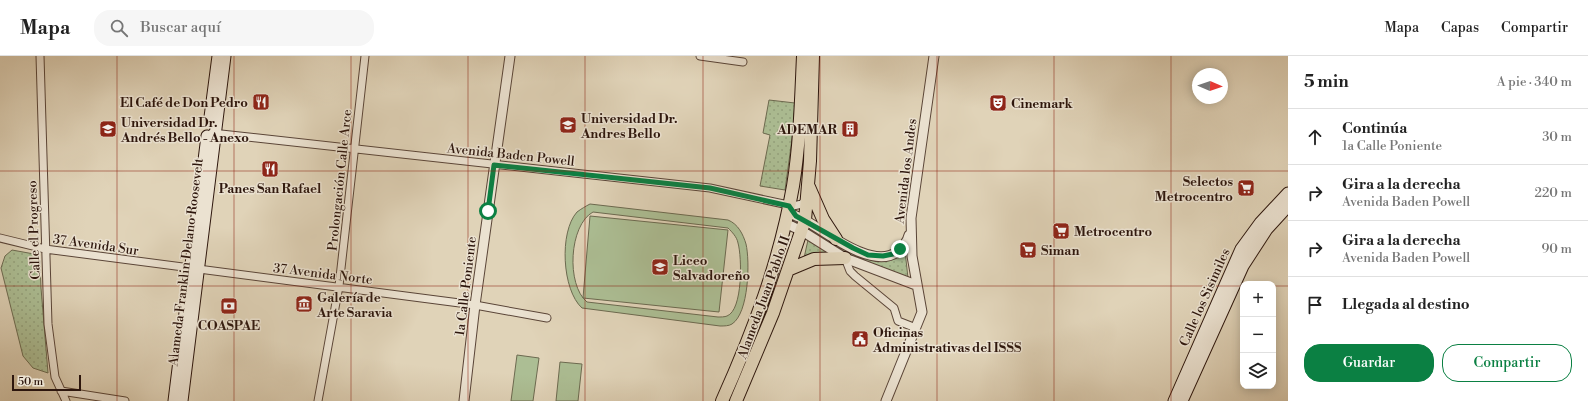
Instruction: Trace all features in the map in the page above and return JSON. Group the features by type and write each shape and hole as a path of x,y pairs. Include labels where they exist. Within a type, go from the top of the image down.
{"main road":[{"name":"Alameda Franklin Delano Roosevelt","path":"212,133 218,56"},
{"name":"Alameda Franklin Delano Roosevelt","path":"174,401 194,269 212,133 225,56"},
{"name":"Alameda Juan Pablo II","path":"736,401 756,356 790,269 803,56"},
{"name":"Alameda Juan Pablo II","path":"722,401 751,336 769,283 794,218 808,191 813,56"},
{"path":"808,191 836,239"},
{"name":"Calle los Sisimiles","path":"1174,401 1241,248 1260,223 1288,193"},
{"name":"Calle los Sisimiles","path":"1182,401 1243,266 1267,229 1288,206"},
{"path":"790,269 814,259 845,258"},
{"name":"Alameda Franklin Delano Roosevelt","path":"182,401 194,269"}],"street":[{"name":"Calle el Progreso","path":"40,56 48,324 51,360 55,377 66,401"},
{"name":"Prolongación Calle Arce","path":"318,401 339,286 365,56"},
{"name":"1a Calle Poniente","path":"464,401 475,305 510,56"},
{"path":"700,56 743,62"},
{"name":"Avenida los Andes","path":"886,401 922,312 912,256 911,218 934,56"},
{"name":"Avenida Baden Powell","path":"212,133 710,188 794,218 868,255 883,256 893,254 906,244 911,218"},
{"path":"808,191 794,218 845,258 916,284"},
{"name":"37 Avenida Sur","path":"0,238 45,249 194,269"},
{"path":"845,258 850,271 894,308 898,320 916,328"},
{"name":"37 Avenida Norte","path":"194,269 339,286 475,305 547,318"},
{"path":"61,391 124,401"}],"green space":[{"path":"769,100 795,103 785,190 760,186 770,135 763,133"},
{"path":"590,204 728,220 735,224 745,240 748,262 745,298 738,318 731,325 720,326 582,308 575,300 570,288 565,261 565,246 571,221 577,212","holes":["593,212 728,228 737,241 740,259 740,282 736,304 732,312 726,316 718,317 587,302 580,294 573,269 575,242 579,229 585,219"]},
{"path":"590,216 728,230 719,312 583,298"},
{"path":"808,240 831,253 804,258"},
{"path":"830,244 886,259 896,258 905,251 908,278 847,256"},
{"path":"12,250 34,254 40,260 48,373 33,368 23,356 1,268 5,256"},
{"path":"517,355 539,358 533,401 511,401"},
{"path":"560,362 582,364 578,401 556,401"}],"place":[{"name":"El Café de Don Pedro","path":"261,102"},
{"name":"Cinemark","path":"998,103"},
{"name":"Universidad Dr. Andres Bello","path":"568,125"},
{"name":"Universidad Dr. Andrés Bello - Anexo","path":"108,129"},
{"name":"ADEMAR","path":"850,129"},
{"name":"Panes San Rafael","path":"270,169"},
{"name":"Selectos Metrocentro","path":"1246,188"},
{"name":"Metrocentro","path":"1061,231"},
{"name":"Siman","path":"1028,250"},
{"name":"Liceo Salvadoreño","path":"660,267"},
{"name":"Galería de Arte Saravia","path":"304,304"},
{"name":"COASPAE","path":"229,306"},
{"name":"Oficinas Administrativas del ISSS","path":"860,339"}],"route":[{"path":"488,211 494,165 710,188 789,206 796,216 868,255 883,256 893,254 900,249"}]}
